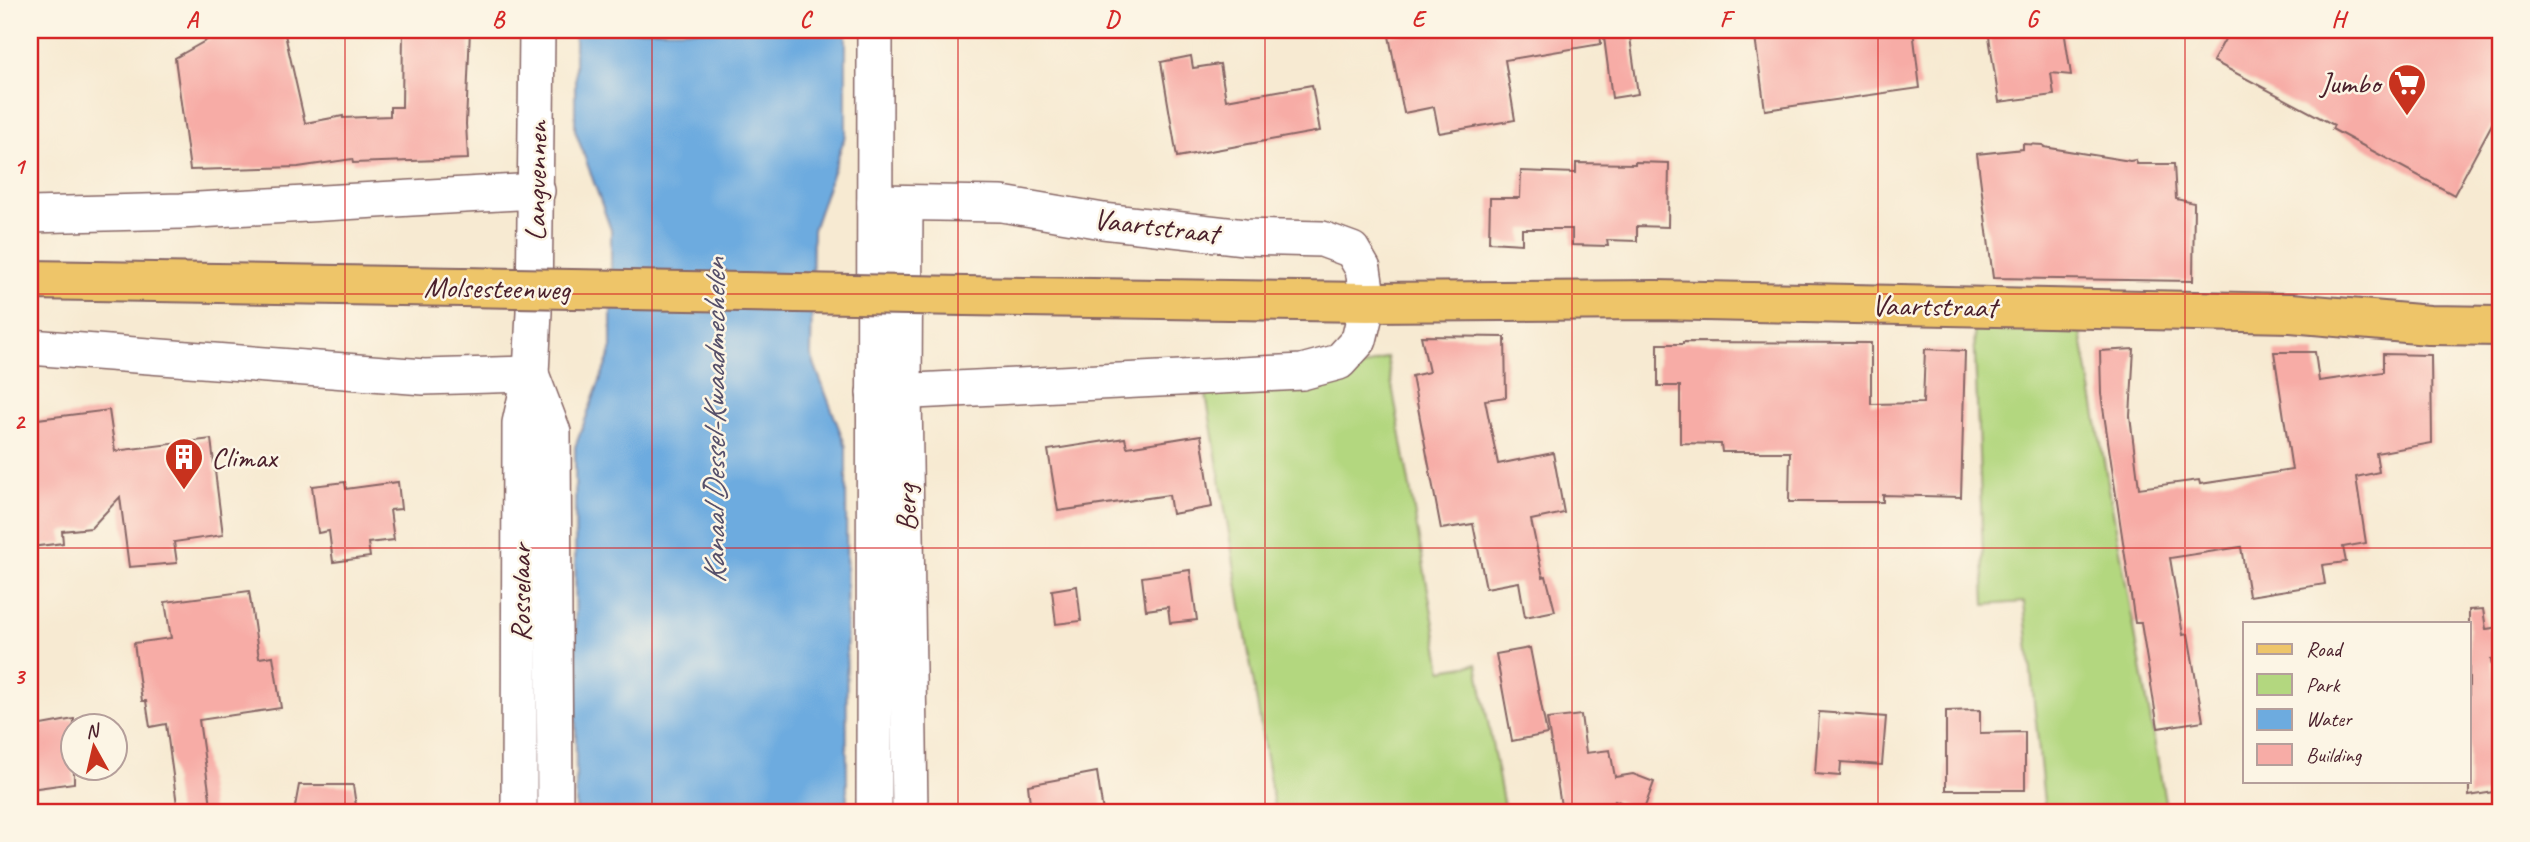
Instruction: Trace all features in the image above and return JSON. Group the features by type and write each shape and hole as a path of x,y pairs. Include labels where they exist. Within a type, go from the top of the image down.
{"main road":[{"name":"Molsesteenweg","path":"30,280 965,296"},
{"name":"Vaartstraat","path":"965,296 1368,302 1656,300 2291,313 2429,325 2500,326"}],"street":[{"name":"Langvennen","path":"531,374 537,191 537,30"},
{"name":"Berg","path":"875,30 890,203 889,392 910,812"},
{"path":"30,215 181,211 537,191"},
{"name":"Vaartstraat","path":"889,392 1302,372 1339,362 1359,340 1368,302 1363,269 1352,250 1322,239 1244,237 1103,221 1002,204 890,203"},
{"path":"30,347 424,377 531,374 553,432 555,812"},
{"name":"Rosselaar","path":"519,812 520,424 531,374"},
{"path":"874,812 889,392"}],"green space":[{"path":"1974,329 2081,333 2167,812 2045,812 2024,602 1985,605"},
{"path":"1387,357 1442,670 1477,664 1505,812 1275,812 1206,394 1301,385 1346,374"}],"water":[{"name":"Kanaal Dessel-Kwaadmechelen","path":"575,30 846,30 846,133 813,230 811,355 846,447 847,812 576,812 575,447 611,351 611,230 575,130"}],"building":[{"path":"225,30 284,30 305,123 343,116 390,116 390,107 402,107 403,30 470,30 466,124 468,159 353,163 352,159 298,167 190,170 175,58"},
{"path":"1422,30 1600,30 1601,44 1505,60 1515,120 1439,133 1434,107 1404,113 1389,36"},
{"path":"1603,30 1629,30 1638,94 1612,98"},
{"path":"1754,30 1913,30 1920,88 1765,110"},
{"path":"1988,30 2064,30 2071,75 2051,73 2054,95 1999,102"},
{"name":"Jumbo","path":"2230,30 2500,30 2500,109 2454,195 2332,129 2334,125 2213,61"},
{"path":"1191,56 1193,68 1220,64 1226,100 1312,85 1320,131 1177,157 1161,62"},
{"path":"2023,144 2136,160 2137,164 2174,164 2176,199 2194,203 2193,281 1993,278 1977,154 2023,149"},
{"path":"1576,163 1669,163 1668,227 1637,226 1637,241 1607,240 1608,246 1572,245 1572,229 1522,229 1522,244 1489,242 1490,198 1520,198 1521,171 1576,173"},
{"path":"1421,336 1505,337 1506,397 1485,400 1498,464 1553,453 1564,513 1531,520 1543,577 1546,576 1555,611 1525,617 1519,582 1486,588 1473,524 1441,529 1412,376 1429,372"},
{"path":"1871,343 1871,404 1923,403 1925,349 1965,351 1961,497 1883,495 1883,502 1789,502 1790,452 1722,452 1721,444 1680,443 1680,386 1658,386 1658,344"},
{"path":"2134,349 2130,416 2139,488 2199,480 2200,484 2292,470 2274,352 2315,352 2319,381 2383,372 2383,354 2431,355 2432,443 2376,453 2379,472 2356,477 2366,543 2343,547 2346,562 2322,565 2325,584 2249,596 2241,547 2170,558 2183,635 2188,634 2203,721 2158,728 2141,623 2135,623 2101,394 2100,351"},
{"path":"109,410 115,451 211,439 223,535 174,542 177,563 129,567 120,497 91,528 62,531 63,543 30,547 30,420"},
{"path":"1201,435 1212,507 1172,514 1169,495 1058,511 1048,450 1125,438 1127,447"},
{"path":"345,482 346,489 398,482 401,509 390,510 394,540 368,543 370,557 333,562 329,531 318,533 312,486"},
{"path":"1190,570 1197,620 1170,623 1168,607 1146,610 1142,577"},
{"path":"1077,586 1081,621 1056,624 1052,590"},
{"path":"249,591 259,658 273,656 281,708 199,720 212,812 178,812 166,724 150,727 146,701 142,701 134,643 171,638 165,602"},
{"path":"2483,609 2486,629 2500,627 2500,659 2491,660 2500,713 2500,791 2469,796 2470,622 2469,610"},
{"path":"1530,648 1547,734 1512,741 1496,654"},
{"path":"1980,710 1980,733 2025,732 2025,790 1946,790 1946,711"},
{"path":"1819,712 1886,717 1882,765 1841,762 1840,776 1815,774"},
{"path":"1581,715 1586,753 1610,750 1615,777 1633,774 1654,782 1643,812 1615,800 1610,812 1562,812 1547,719"},
{"path":"60,722 60,782 74,783 30,789 30,727"},
{"path":"1097,772 1103,812 1031,812 1028,785"},
{"path":"299,785 353,785 357,812 294,812"}],"place":[{"name":"Jumbo","path":"2407,117"},
{"name":"Climax","path":"184,491"}]}
